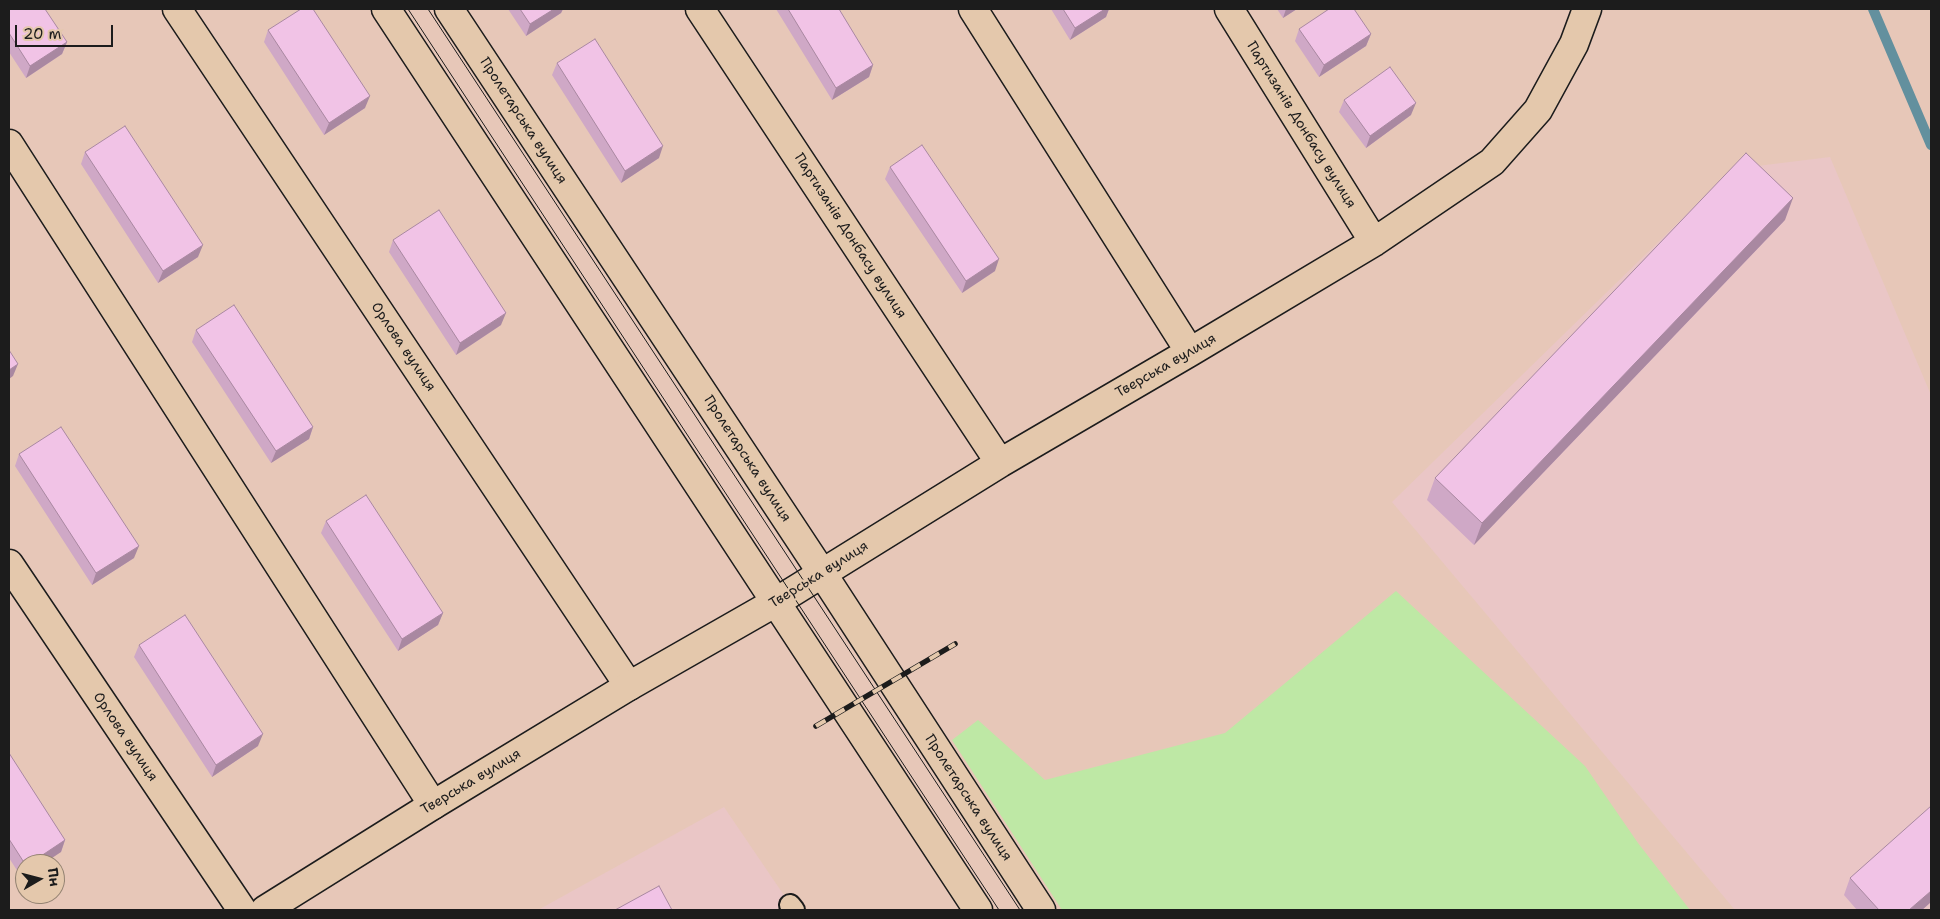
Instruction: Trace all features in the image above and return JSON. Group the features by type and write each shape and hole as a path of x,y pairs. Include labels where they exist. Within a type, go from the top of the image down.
{"street":[{"name":"Орлова вулиця","path":"177,9 629,686"},
{"path":"386,9 978,910"},
{"name":"Пролетарська вулиця","path":"449,9 822,573 1041,910"},
{"name":"Партизанів Донбасу вулиця","path":"700,9 1000,463"},
{"path":"973,9 1190,352"},
{"name":"Партизанів Донбасу вулиця","path":"1229,9 1374,242"},
{"name":"Тверська вулиця","path":"265,910 629,686 776,602 1000,463 1374,242 1492,162 1538,110 1574,44 1587,9"},
{"path":"9,144 433,805"},
{"name":"Орлова вулиця","path":"9,564 242,910"}],"shaded area":[{"path":"1830,157 1931,395 1931,910 1735,910 1392,502 1733,169"},
{"path":"724,807 794,910 538,910"}],"green space":[{"path":"1396,591 1585,766 1638,843 1690,910 1062,910 952,740 978,720 1045,780 1225,733"}],"building":[{"path":"9,9 45,9 67,42 30,66 9,33"},
{"path":"301,9 313,9 370,96 329,123 268,30"},
{"path":"520,9 554,9 530,24"},
{"path":"788,9 839,9 873,65 836,88"},
{"path":"1063,9 1105,9 1075,28"},
{"path":"1329,9 1354,9 1371,34 1324,65 1299,29"},
{"path":"595,39 663,146 625,171 557,63"},
{"path":"1390,67 1416,103 1370,136 1344,100"},
{"path":"125,126 203,245 163,271 85,152"},
{"path":"922,145 999,259 966,281 890,167"},
{"path":"1746,153 1793,198 1482,523 1435,478"},
{"path":"439,210 506,313 460,343 393,240"},
{"path":"234,305 313,427 276,451 196,330"},
{"path":"9,350 18,364 9,370"},
{"path":"61,427 139,546 96,573 19,454"},
{"path":"366,495 443,613 402,639 326,521"},
{"path":"185,615 263,734 216,765 139,645"},
{"path":"9,753 65,840 44,854 19,854 9,839"},
{"path":"1931,806 1931,891 1909,910 1879,910 1850,878"},
{"path":"659,886 672,910 615,910"}],"waterway":[{"path":"1873,9 1931,145"}],"tram line":[{"path":"408,9 999,910"},
{"path":"428,9 1020,910"}],"railway":[{"path":"816,726 955,644"}]}
